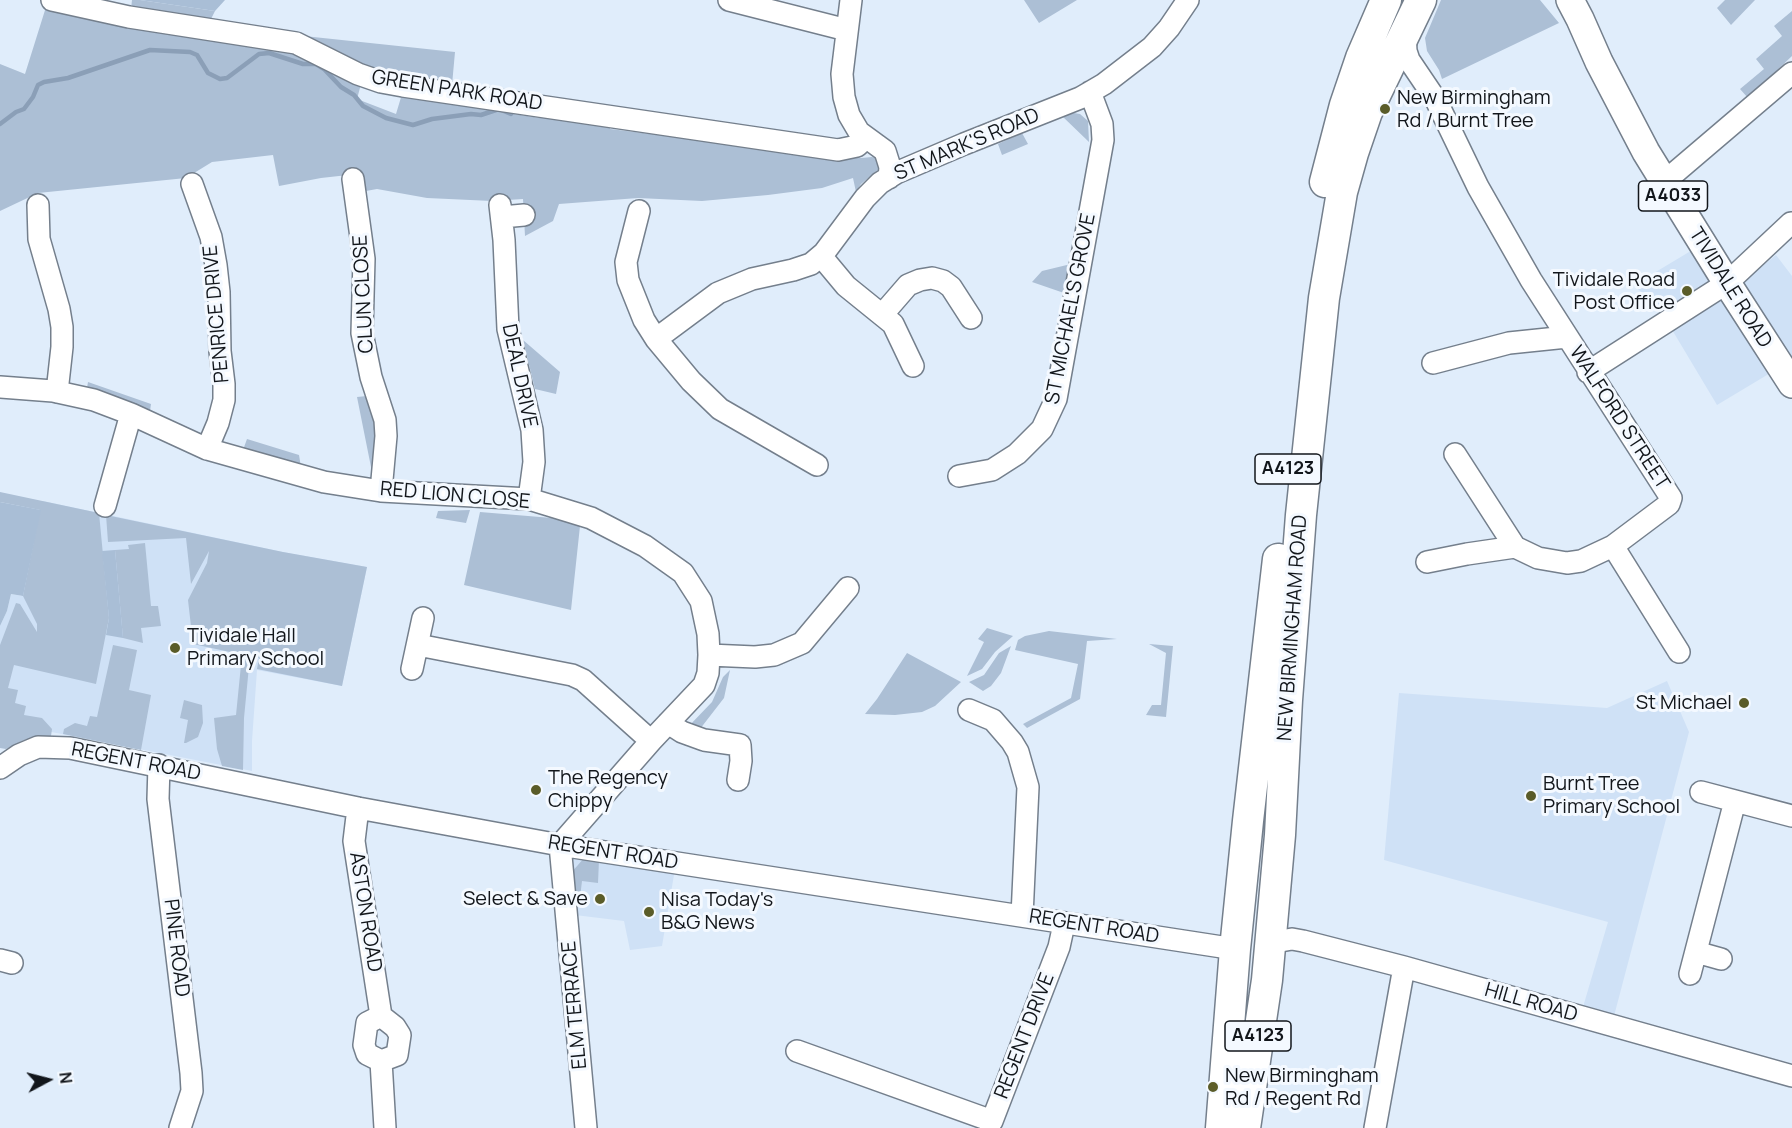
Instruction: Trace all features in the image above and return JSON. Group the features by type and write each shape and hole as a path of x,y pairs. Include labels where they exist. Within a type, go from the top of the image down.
{"highway":[{"name":"NEW BIRMINGHAM ROAD","path":"1245,1128 1267,980 1280,835 1320,202 1332,152 1361,58 1386,0"},
{"name":"NEW BIRMINGHAM ROAD","path":"1221,1128 1235,949 1292,434 1313,298 1342,192 1368,112 1421,0"},
{"path":"1235,949 1257,922 1287,700"},
{"path":"1235,949 1269,943"}],"main road":[{"name":"TIVIDALE ROAD","path":"1569,0 1646,152 1792,384"}],"street":[{"name":"GREEN PARK ROAD","path":"52,0 129,17 296,43 358,74 381,82 404,86 838,150 857,146 869,140"},
{"path":"729,0 847,30"},
{"path":"851,0 842,74 844,97 849,116 859,132 885,152 888,159 889,178"},
{"name":"ST MARK'S ROAD","path":"656,339 718,293 752,279 811,264 880,183 930,158 1090,92 1152,47 1170,28 1188,0"},
{"name":"WALFORD STREET","path":"1405,32 1406,51 1414,70 1426,83 1436,100 1478,187 1588,372 1671,498 1669,504 1613,546 1581,561 1567,563 1538,558 1515,548 1427,562"},
{"path":"1384,79 1399,70 1414,70"},
{"path":"1664,182 1792,73"},
{"name":"ST MICHAEL'S GROVE","path":"959,476 992,470 1017,453 1042,429 1056,399 1103,140 1102,124 1090,92"},
{"path":"869,140 908,156 930,158"},
{"name":"CLUN CLOSE","path":"353,179 365,202 362,333 385,420 386,436 381,491"},
{"name":"PENRICE DRIVE","path":"192,184 210,208 211,237 219,292 224,400 218,423 207,449"},
{"path":"38,205 39,239 62,327 57,392"},
{"name":"DEAL DRIVE","path":"524,215 501,211 508,329 532,430 534,462 529,499"},
{"path":"639,211 626,262 628,280 644,320 656,339 691,381 720,409 817,465"},
{"path":"1588,372 1727,283 1791,224"},
{"path":"820,256 846,286 893,324 913,366"},
{"path":"882,315 908,285 932,278 943,281 951,287 971,318"},
{"name":"WALFORD STREET","path":"1433,363 1509,343 1567,337"},
{"name":"RED LION CLOSE","path":"0,387 57,392 94,400 131,414 207,449 324,482 381,491 529,499 591,519 645,546 683,573 701,601 708,634 710,655 704,685 651,741 560,845"},
{"path":"105,506 131,414"},
{"path":"1455,454 1515,548"},
{"path":"1613,546 1679,652"},
{"path":"710,655 755,657 774,655 802,643 848,588"},
{"path":"412,669 423,618"},
{"path":"418,645 572,675 583,680 651,741"},
{"path":"969,710 993,720 1012,742 1018,752 1028,787 1022,916"},
{"path":"668,723 682,732 704,740 740,746 741,761 738,780"},
{"name":"REGENT ROAD","path":"0,768 19,755 38,747 70,748 357,808 560,845 1235,949"},
{"name":"PINE ROAD","path":"159,765 158,799 191,1073 192,1091 180,1128"},
{"path":"1701,792 1792,816"},
{"path":"1690,974 1735,801"},
{"name":"ASTON ROAD","path":"357,808 354,841 381,1016 395,1027 400,1035 397,1055 381,1061 385,1128"},
{"name":"ELM TERRACE","path":"560,845 586,1128"},
{"name":"REGENT DRIVE","path":"797,1051 992,1121 1059,947 1064,924"},
{"name":"HILL ROAD","path":"1269,943 1292,939 1303,941 1404,967 1792,1076"},
{"path":"1696,952 1721,959"},
{"path":"1375,1128 1404,967"}],"shaded area":[{"path":"132,0 215,11 210,21 131,9"},
{"path":"140,0 225,0 215,11"},
{"path":"1024,0 1077,0 1039,23"},
{"path":"1441,0 1540,0 1559,23 1442,79 1427,51 1425,38"},
{"path":"1725,0 1755,0 1731,25 1717,8"},
{"path":"46,7 280,47 361,84 357,99 396,114 402,94 438,102 514,107 514,114 540,118 541,111 610,121 610,129 651,134 653,127 861,158 872,157 879,159 880,168 861,184 856,192 853,178 822,188 702,201 638,198 559,204 553,221 525,236 523,199 492,201 427,198 377,189 364,191 357,174 279,186 273,155 212,162 186,178 38,193 0,211 0,64 25,74"},
{"path":"1792,11 1792,56 1748,98 1740,89 1764,69 1756,59 1782,36 1774,26"},
{"path":"304,36 455,52 452,85 373,71"},
{"path":"1080,114 1088,121 1089,142 1062,116"},
{"path":"1022,133 1028,144 1002,155 998,144"},
{"path":"1694,249 1724,297 1776,255 1792,276 1792,360 1717,405 1662,313 1634,285"},
{"path":"1071,264 1064,293 1032,282 1042,271"},
{"path":"523,340 560,372 556,394 535,389"},
{"path":"88,382 151,404 150,411 87,388"},
{"path":"367,396 377,429 377,459 372,472 357,397"},
{"path":"247,439 299,455 301,467 243,450"},
{"path":"0,492 99,513 109,618 96,684 14,665 8,688 18,690 15,703 26,706 24,715 42,718 52,729 51,736 24,740 6,749 0,748 0,645 16,603 20,604 37,632 37,624 23,596 40,510 0,502"},
{"name":"Tividale Hall Primary School","path":"43,501 283,552 367,567 342,686 257,670 252,771 0,722 0,626 11,594 22,596"},
{"path":"0,502 41,510 23,596 11,594 0,626"},
{"path":"470,510 466,523 436,518 438,511"},
{"path":"480,512 552,518 580,526 571,610 464,585"},
{"path":"106,515 367,567 342,686 257,669 259,658 250,656 244,718 243,770 222,766 217,749 214,718 236,715 241,665 230,663 230,652 193,644 188,600 207,563 209,551 191,584 186,538 108,542"},
{"path":"145,543 151,606 158,606 161,626 141,628 143,643 123,638 115,550 129,549 128,545"},
{"path":"115,550 123,638 106,635 109,618 102,551"},
{"path":"987,628 1013,636 995,652 982,669 967,676 984,642 978,639"},
{"path":"1049,631 1117,639 1087,641 1080,699 1027,728 1023,724 1071,698 1078,664 1015,650 1018,640 1025,636"},
{"path":"1149,644 1173,646 1166,717 1146,715 1152,705 1161,705 1166,653"},
{"path":"113,645 137,650 129,690 151,695 141,750 63,734 64,729 75,723 87,726 90,716 97,717"},
{"path":"1011,646 1001,673 991,686 983,691 969,682 984,675 999,653"},
{"path":"907,653 961,682 935,706 922,712 895,715 865,714 877,699"},
{"path":"730,670 724,698 700,729 750,736 742,738 687,728 712,702 723,677"},
{"name":"Burnt Tree Primary School","path":"1667,681 1689,732 1614,1016 1583,1007 1608,922 1384,860 1399,693 1607,708"},
{"path":"184,700 202,705 203,723 198,737 186,743 184,743 188,720 180,718"},
{"path":"560,845 676,863 662,946 630,950 624,921 575,915"},
{"path":"585,857 599,860 598,883 582,881 579,906 573,907 570,874"}],"waterway":[{"path":"0,124 24,109 38,85 44,82 68,78 150,50 190,52 197,55 208,73 220,79 227,78 259,54 269,53 303,64 316,64 341,87 354,95 363,106 386,118 413,125 432,119 471,114 481,115 499,109 511,114"}],"place":[{"name":"New Birmingham Rd / Burnt Tree","path":"1385,109"},
{"name":"Tividale Road Post Office","path":"1687,291"},
{"name":"Tividale Hall Primary School","path":"175,648"},
{"name":"St Michael","path":"1744,703"},
{"name":"The Regency Chippy","path":"536,790"},
{"name":"Burnt Tree Primary School","path":"1531,796"},
{"name":"Select & Save","path":"600,899"},
{"name":"Nisa Today's B&G News","path":"649,912"},
{"name":"New Birmingham Rd / Regent Rd","path":"1213,1087"}]}
